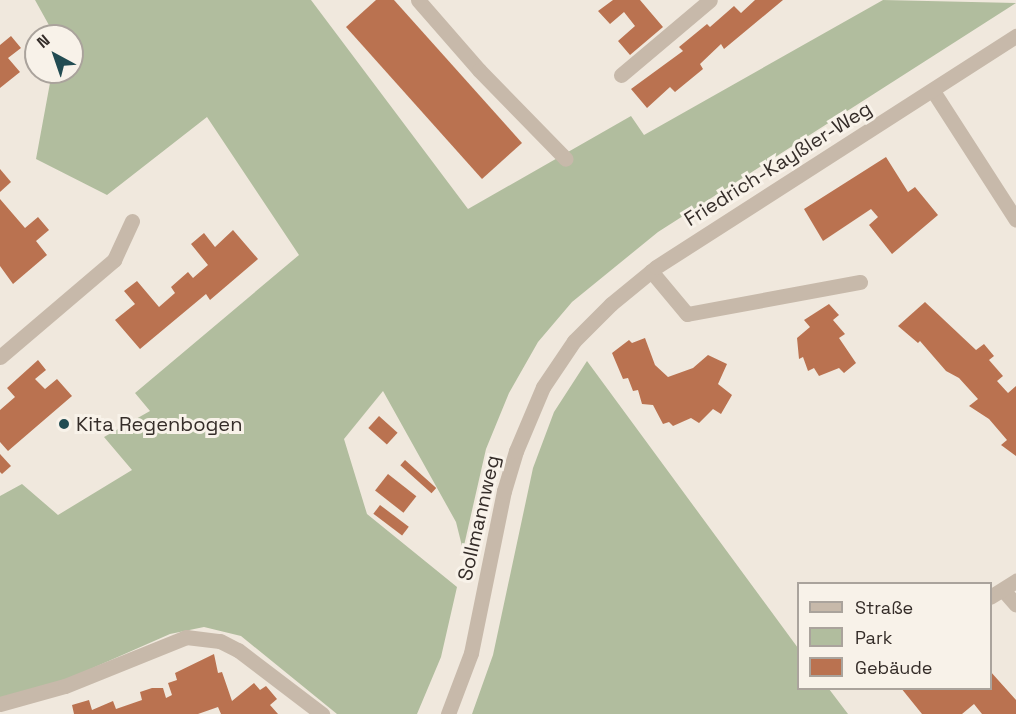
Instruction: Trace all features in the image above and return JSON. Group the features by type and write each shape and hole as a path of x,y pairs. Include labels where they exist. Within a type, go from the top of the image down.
{"street":[{"path":"418,0 479,70 566,159"},
{"path":"621,75 710,0"},
{"name":"Friedrich-Kayßler-Weg","path":"574,341 651,271 1016,36"},
{"path":"933,91 1016,220"},
{"path":"0,357 114,260 132,221"},
{"path":"651,271 687,314 860,282"},
{"name":"Sollmannweg","path":"448,714 476,634 501,502 516,451 543,387 574,341"},
{"path":"1004,590 1016,605"},
{"path":"0,704 65,686 186,638 220,641 238,650 322,714"}],"green space":[{"path":"35,0 311,0 468,209 631,116 644,135 883,0 1016,3 658,232 572,302 538,342 509,393 486,449 463,550 456,522 383,391 344,439 367,514 457,587 441,657 417,714 337,714 241,636 204,627 170,634 70,678 0,700 0,496 22,484 58,515 132,470 104,437 150,411 135,393 299,255 207,117 107,195 36,159 50,84 84,84 84,24 48,24"},
{"path":"587,361 797,647 797,690 830,690 848,714 472,714 493,655 533,468 554,412"}],"building":[{"path":"376,0 394,0 522,143 482,179 346,27"},
{"path":"613,0 640,0 663,27 630,55 618,41 635,26 624,12 610,24 598,11"},
{"path":"755,0 783,0 724,49 721,44 700,64 703,69 675,92 670,87 647,108 631,89 683,51 679,47 707,24 710,27 734,6 741,13"},
{"path":"11,36 21,48 8,58 20,72 0,88 0,45"},
{"path":"886,157 908,192 915,187 938,215 892,254 869,225 878,217 871,209 823,241 804,209"},
{"path":"0,169 11,182 0,192"},
{"path":"0,199 25,228 38,217 49,230 36,241 47,255 13,284 0,266"},
{"path":"233,230 258,259 210,300 206,294 140,349 115,320 135,304 124,291 137,281 159,307 175,293 171,287 188,272 193,278 208,265 191,244 204,233 215,247"},
{"path":"925,302 976,350 984,344 994,356 989,360 1003,376 997,381 1008,393 1016,386 1016,456 1001,445 1007,440 989,419 969,406 978,399 959,378 946,371 920,341 918,343 898,326"},
{"path":"829,304 839,315 833,320 845,334 839,338 856,363 844,373 839,368 819,376 814,368 808,371 803,357 799,359 797,338 810,327 804,320"},
{"path":"645,338 655,365 668,377 693,368 708,355 727,364 718,384 732,395 721,414 713,409 699,423 691,418 673,426 669,422 663,424 653,405 642,404 638,390 633,391 628,378 623,379 612,353 629,340 632,343"},
{"path":"38,360 46,370 35,379 45,389 57,379 72,396 8,451 0,442 0,410 15,397 7,388"},
{"path":"379,416 398,433 387,445 368,428"},
{"path":"0,454 11,466 2,474 0,472"},
{"path":"405,460 436,488 432,493 400,465"},
{"path":"388,474 416,496 403,513 375,491"},
{"path":"380,505 409,527 402,535 373,514"},
{"path":"214,654 218,673 222,672 232,701 254,683 260,690 266,686 277,699 270,705 278,714 221,714 218,707 198,714 74,714 72,705 89,700 92,710 113,701 116,709 142,700 140,692 152,688 163,688 166,698 172,695 168,683 177,680 175,673"},
{"path":"992,673 1016,700 1016,714 982,714 974,704 962,714 922,714 903,690 992,690"}],"place":[{"name":"Kita Regenbogen","path":"64,424"}]}
